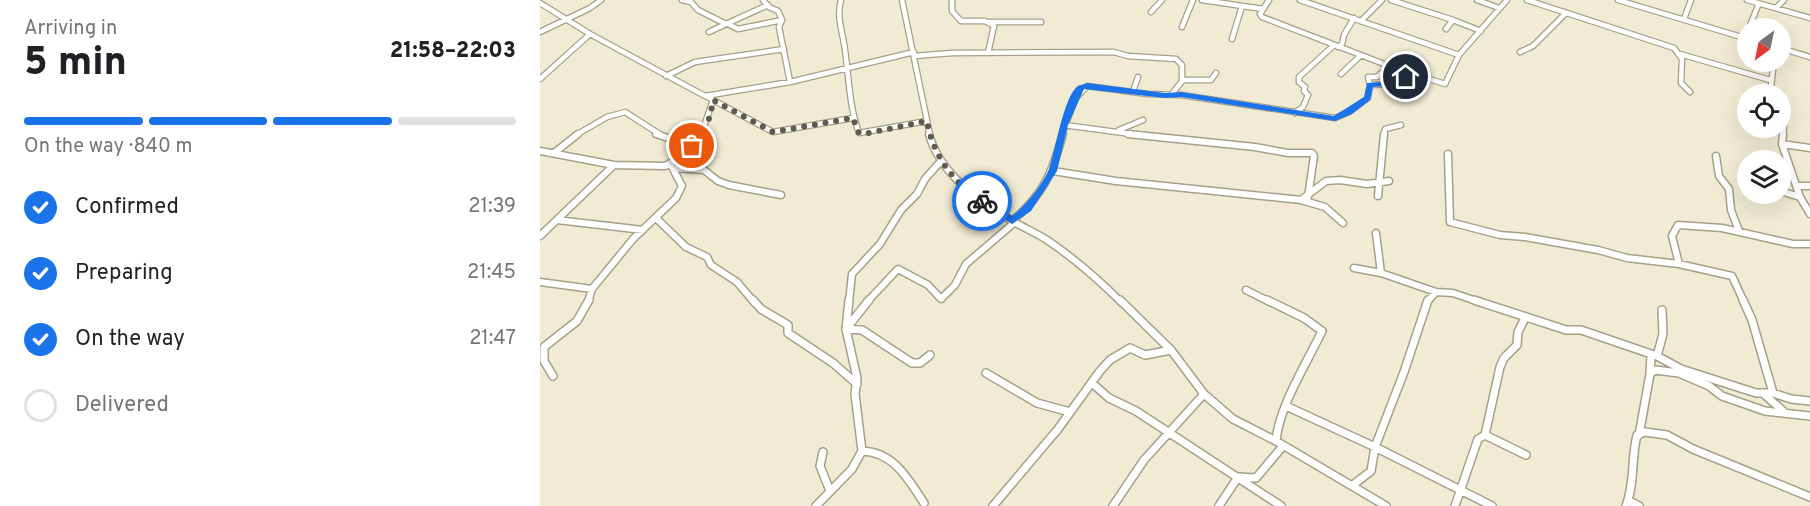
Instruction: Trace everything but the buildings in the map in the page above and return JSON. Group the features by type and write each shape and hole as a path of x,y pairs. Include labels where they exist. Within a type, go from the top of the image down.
{"street":[{"path":"540,32 590,9 601,0"},
{"path":"682,0 691,2 698,10 738,29 782,20"},
{"path":"763,0 778,11 782,20 780,27 790,82"},
{"path":"841,0 838,15 844,40 853,118 861,134 927,121"},
{"path":"902,0 914,54 920,96 932,144 941,161 960,183 976,197 1049,241 1081,265 1136,314 1171,350 1204,394 1233,419 1276,441 1386,506"},
{"path":"952,0 952,11 961,21 1041,22"},
{"path":"1151,12 1162,0"},
{"path":"1182,27 1193,0"},
{"path":"1202,0 1263,9"},
{"path":"1269,0 1260,14 1262,17 1335,46 1371,57 1389,66 1445,84 1459,55 1507,0"},
{"path":"1300,0 1459,55"},
{"path":"1317,5 1320,0"},
{"path":"1360,21 1382,0"},
{"path":"1391,0 1481,31"},
{"path":"1477,0 1499,8"},
{"path":"1527,0 1665,44 1680,54 1770,80"},
{"path":"1550,8 1556,0"},
{"path":"1618,0 1737,36"},
{"path":"1684,19 1691,0"},
{"path":"1747,0 1810,18"},
{"path":"1776,8 1784,0"},
{"path":"540,3 590,34 773,132 853,118"},
{"path":"1753,18 1758,3"},
{"path":"709,32 768,5"},
{"path":"1232,39 1242,6"},
{"path":"1520,52 1533,46 1566,13"},
{"path":"1295,113 1303,107 1308,95 1304,91 1305,87 1299,82 1299,77 1335,46 1342,44 1344,35 1354,18"},
{"path":"1446,29 1453,20"},
{"path":"988,53 994,28 990,22"},
{"path":"540,79 590,34"},
{"path":"666,76 695,62 784,49"},
{"path":"1791,51 1810,56"},
{"path":"705,96 790,82 914,54 1114,52 1128,56 1172,57 1182,65 1182,80"},
{"path":"1680,54 1684,64 1681,83 1690,92"},
{"path":"1341,74 1361,55"},
{"path":"846,329 860,309 898,269 938,292 941,299 956,285 966,264 1028,208 1053,171 1064,125 1081,87 1209,99 1335,118 1349,112 1368,98 1370,85 1368,76 1377,77 1389,66"},
{"path":"1770,84 1772,72"},
{"path":"1171,95 1177,82 1211,80 1216,73"},
{"path":"1370,85 1399,84 1410,73"},
{"path":"1133,91 1138,77"},
{"path":"713,100 740,91"},
{"path":"672,166 705,131 710,121 713,100"},
{"path":"554,153 573,137 621,112 625,112 651,128 654,133 692,146"},
{"path":"1111,131 1127,128 1143,120"},
{"path":"1064,125 1255,147 1287,153 1312,153 1314,156 1308,197"},
{"path":"1378,196 1384,129 1401,125"},
{"path":"1783,138 1782,144 1800,197 1810,214"},
{"path":"1782,144 1810,148"},
{"path":"540,151 614,165 672,166 704,170 718,181 729,185 781,195"},
{"path":"1448,154 1450,222 1500,235 1525,237 1598,250 1627,258 1680,264 1732,276 1752,320 1769,394 1783,412"},
{"path":"1716,156 1719,176 1729,189 1731,210 1739,231"},
{"path":"816,506 852,469 862,451 855,394 857,384 846,329 852,274 880,244 901,210 917,194 924,179 941,161"},
{"path":"540,236 614,165"},
{"path":"553,376 544,362 543,347 568,331 582,317 593,293 592,289 610,264 681,190 682,186 672,166"},
{"path":"1053,171 1116,181 1301,200 1325,207 1343,224"},
{"path":"1301,200 1308,197 1324,181 1373,184 1389,181"},
{"path":"1797,186 1810,186"},
{"path":"1791,194 1800,197"},
{"path":"656,218 686,247 707,257 711,265 737,282 761,309 788,324 788,333 800,343 833,363 857,384"},
{"path":"557,220 643,230"},
{"path":"1680,264 1672,236 1678,225 1739,231 1793,244 1810,244"},
{"path":"1376,233 1381,273"},
{"path":"1354,268 1381,273 1436,292 1453,293 1566,330 1581,330 1654,356 1681,369 1769,394 1810,401"},
{"path":"540,282 592,289"},
{"path":"1246,290 1304,318 1322,331 1286,406 1277,428 1276,441"},
{"path":"1353,485 1371,471 1375,447 1404,372 1428,300 1436,292"},
{"path":"1639,506 1628,503 1634,473 1635,443 1639,435 1654,356 1663,334 1662,310"},
{"path":"1455,506 1478,439 1485,435 1500,368 1504,358 1517,345 1518,332 1525,318"},
{"path":"846,329 862,330 912,363 920,363 930,356"},
{"path":"993,506 1110,360 1130,348 1145,355 1171,350"},
{"path":"1650,374 1655,369 1679,373 1740,403 1765,411 1810,416"},
{"path":"986,373 1010,386 1016,392 1056,412 1070,412"},
{"path":"1092,383 1108,398 1136,411 1281,506"},
{"path":"1113,506 1143,460 1204,394"},
{"path":"1286,406 1375,447 1492,506"},
{"path":"1639,435 1645,432 1667,435 1693,449 1810,497"},
{"path":"1485,435 1526,455"},
{"path":"1238,477 1256,478 1283,446"},
{"path":"862,451 880,452 892,460 924,503"},
{"path":"823,453 820,466 830,491"},
{"path":"1219,506 1238,477"}],"way so far":[{"path":"692,146 710,121 713,100 773,132 853,118 859,133 864,134 927,121 932,144 941,161 960,183 982,201"}],"route":[{"path":"982,201 1012,221 1028,208 1053,171 1064,125 1081,87 1165,96 1181,95 1335,118 1349,112 1368,98 1370,85 1399,84 1406,77"}]}
